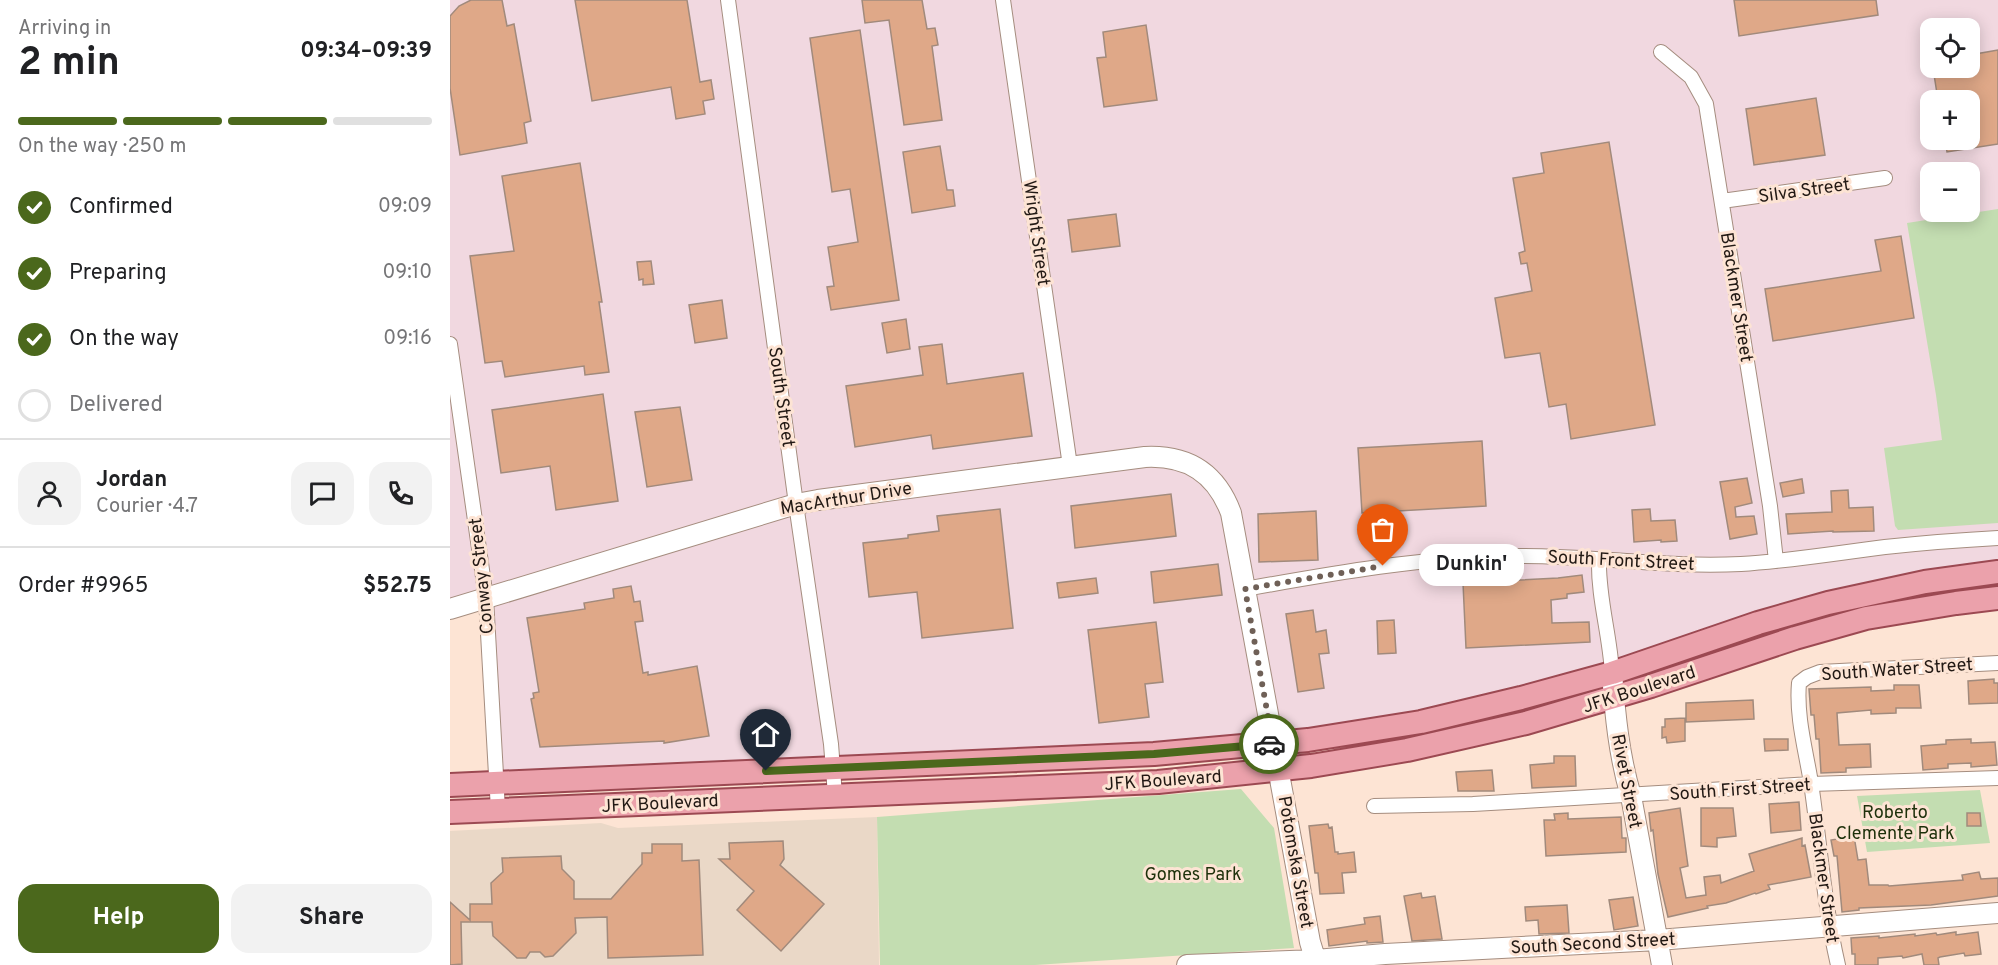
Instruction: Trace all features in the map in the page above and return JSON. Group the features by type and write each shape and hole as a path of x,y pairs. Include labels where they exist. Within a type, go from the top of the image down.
{"main road":[{"name":"JFK Boulevard","path":"450,785 1154,754 1308,740 1421,722 1521,698 1612,673 1758,623 1828,603 1925,582 1998,572"},
{"name":"JFK Boulevard","path":"450,812 1158,782 1279,771 1407,750 1526,723 1614,698 1842,624 1915,609 1998,598"}],"street":[{"name":"South Street","path":"728,0 836,795"},
{"name":"Wright Street","path":"1003,0 1070,466"},
{"name":"Blackmer Street","path":"1661,52 1691,77 1706,104 1770,506 1776,561"},
{"name":"Silva Street","path":"1722,201 1885,178"},
{"name":"Conway Street","path":"450,344 486,598 498,810"},
{"name":"MacArthur Drive","path":"450,609 796,504 818,500 1144,457 1177,459 1197,468 1212,480"},
{"name":"Potomska Street","path":"1212,480 1223,495 1231,513 1316,962"},
{"name":"South Front Street","path":"1245,589 1363,568 1434,560 1516,556 1702,565 1776,561 1886,547 1998,538"},
{"name":"Rivet Street","path":"1599,560 1599,584 1612,656 1614,698 1624,770 1662,965"},
{"name":"South Water Street","path":"1799,683 1820,672 1998,663"},
{"name":"Blackmer Street","path":"1799,683 1799,711 1811,784 1829,927 1838,965"},
{"name":"South First Street","path":"1374,806 1458,805 1811,784 1998,778"},
{"name":"South Second Street","path":"1187,965 1316,962 1384,954 1658,940 1998,913"}],"shaded area":[{"path":"450,0 1998,0 1998,572 1982,574 1377,729 497,783 486,598 450,609"},
{"path":"877,817 879,965 450,965 450,831 601,823 618,828"}],"green space":[{"path":"1998,209 1998,523 1898,530 1895,526 1884,448 1942,440 1907,223 1920,221 1980,222 1980,212"},
{"name":"Gomes Park","path":"1241,789 1274,828 1294,948 1035,965 880,965 877,817"},
{"name":"Roberto Clemente Park","path":"1980,790 1990,843 1867,852 1857,796"}],"building":[{"path":"471,0 502,0 507,26 514,24 531,121 524,123 527,143 460,155 450,88 450,16 459,6"},
{"path":"575,0 687,0 700,82 711,80 714,99 703,101 705,114 676,119 671,87 592,101"},
{"path":"862,0 922,0 927,29 935,28 938,45 932,46 942,120 904,125 889,20 865,23"},
{"path":"1734,0 1876,0 1878,15 1739,36"},
{"path":"1146,25 1157,100 1104,107 1097,58 1106,57 1103,32"},
{"path":"860,30 899,300 831,310 827,287 834,286 828,247 858,242 850,189 832,192 810,38"},
{"path":"1998,50 1998,144 1980,147 1980,90 1936,90 1935,78 1980,78 1980,53"},
{"path":"1816,98 1825,155 1754,165 1746,109"},
{"path":"1609,142 1655,425 1571,439 1566,404 1549,407 1540,353 1505,358 1495,298 1532,291 1527,263 1521,264 1519,253 1525,251 1513,178 1544,173 1541,153"},
{"path":"940,146 947,190 953,190 955,206 912,213 903,152"},
{"path":"580,163 602,302 599,302 609,372 585,375 584,366 505,377 502,361 485,363 470,256 514,251 502,176"},
{"path":"1116,214 1120,246 1072,252 1068,220"},
{"path":"1901,236 1914,318 1773,341 1765,289 1881,271 1875,240"},
{"path":"651,261 654,284 643,285 643,279 639,280 637,262"},
{"path":"722,300 727,338 695,343 689,305"},
{"path":"906,319 910,349 887,353 882,323"},
{"path":"942,344 947,384 1023,373 1032,436 933,449 931,435 855,447 846,386 923,375 919,347"},
{"path":"603,394 618,501 556,510 550,466 501,473 492,410"},
{"path":"680,407 692,480 647,487 635,412"},
{"path":"1482,441 1486,506 1362,513 1358,448"},
{"path":"1747,478 1752,503 1735,507 1736,517 1754,516 1757,534 1730,539 1720,482"},
{"path":"1802,479 1804,493 1783,497 1780,483"},
{"path":"1848,490 1849,508 1873,507 1874,531 1788,534 1786,514 1832,512 1831,491"},
{"path":"1171,494 1176,536 1075,548 1071,506"},
{"path":"1000,509 1013,628 922,638 917,592 869,597 863,543 908,538 908,535 939,531 937,516"},
{"path":"1650,509 1651,521 1675,520 1677,541 1634,542 1632,510"},
{"path":"1316,511 1318,560 1259,562 1258,514"},
{"path":"1218,564 1222,595 1154,603 1151,572"},
{"path":"1582,575 1584,592 1567,594 1567,598 1551,600 1552,623 1589,622 1590,642 1466,648 1463,583"},
{"path":"1096,578 1098,593 1059,598 1057,583"},
{"path":"631,586 634,602 640,601 643,621 635,622 643,673 648,672 648,675 697,666 709,736 664,743 664,741 540,747 531,699 534,698 533,693 539,692 527,618 585,609 584,603 614,598 613,589"},
{"path":"1313,610 1316,632 1326,630 1329,653 1319,654 1324,688 1298,692 1286,614"},
{"path":"1394,620 1396,653 1378,654 1377,621"},
{"path":"1156,622 1163,682 1145,684 1149,717 1099,723 1088,630"},
{"path":"1994,679 1994,683 1998,683 1998,703 1969,704 1968,681"},
{"path":"1894,685 1919,685 1921,708 1896,708 1896,713 1871,714 1871,710 1837,713 1839,745 1870,744 1871,767 1846,768 1846,772 1821,773 1819,739 1816,739 1814,715 1811,715 1809,689 1871,687 1871,691 1894,690"},
{"path":"1753,700 1754,719 1686,722 1686,703"},
{"path":"1685,718 1685,741 1667,743 1666,737 1662,738 1665,719"},
{"path":"1764,739 1788,739 1788,750 1765,751"},
{"path":"1971,739 1971,743 1995,742 1997,765 1971,767 1971,763 1948,764 1948,768 1923,770 1921,746 1946,744 1946,740"},
{"path":"1554,756 1575,756 1576,786 1532,788 1530,765 1554,763"},
{"path":"1492,770 1494,791 1458,791 1456,772"},
{"path":"1799,802 1801,830 1771,833 1769,804"},
{"path":"1680,808 1688,866 1680,868 1686,898 1706,895 1704,877 1720,875 1721,883 1754,871 1749,854 1802,838 1811,877 1768,885 1770,889 1756,894 1668,917 1658,874 1649,813"},
{"path":"1701,808 1733,808 1736,836 1717,838 1717,847 1701,846"},
{"path":"1568,813 1568,819 1621,817 1622,838 1626,838 1626,852 1546,856 1544,820 1555,820 1554,814"},
{"path":"1967,813 1980,813 1981,826 1967,826"},
{"path":"1328,824 1329,828 1332,827 1335,852 1338,854 1354,852 1356,872 1342,873 1344,893 1320,894 1318,873 1315,873 1309,826"},
{"path":"1854,836 1858,860 1866,859 1869,885 1889,886 1963,880 1962,875 1979,872 1981,879 1998,878 1998,896 1931,905 1859,908 1859,910 1842,912 1837,856 1834,856 1831,840"},
{"path":"783,841 784,859 780,865 824,904 781,951 737,910 754,891 719,859 730,859 729,843"},
{"path":"652,844 682,844 682,861 699,860 703,955 608,958 607,917 575,918 576,933 553,956 545,957 540,952 530,952 526,958 517,958 493,936 492,922 461,922 462,964 450,965 450,902 470,920 470,904 492,904 491,883 503,872 502,858 561,856 562,869 574,881 574,899 611,899 642,864 642,853 652,853"},
{"path":"1421,893 1422,898 1435,896 1442,939 1412,941 1404,896"},
{"path":"1633,897 1638,926 1614,930 1609,900"},
{"path":"1567,905 1569,933 1539,934 1538,920 1526,921 1525,907"},
{"path":"1380,916 1383,942 1367,943 1367,941 1329,946 1327,930 1365,924 1364,918"},
{"path":"1956,932 1956,935 1978,932 1981,954 1965,956 1964,953 1940,957 1938,958 1939,965 1924,965 1922,954 1903,958 1902,956 1878,958 1878,965 1855,965 1855,954 1852,954 1851,938 1936,933 1937,935"}],"way so far":[{"path":"1269,744 1273,744 1245,589 1324,574 1383,566"}],"place":[{"name":"Dunkin'","path":"1383,566"}],"route":[{"path":"766,771 1154,754 1269,744"}]}
